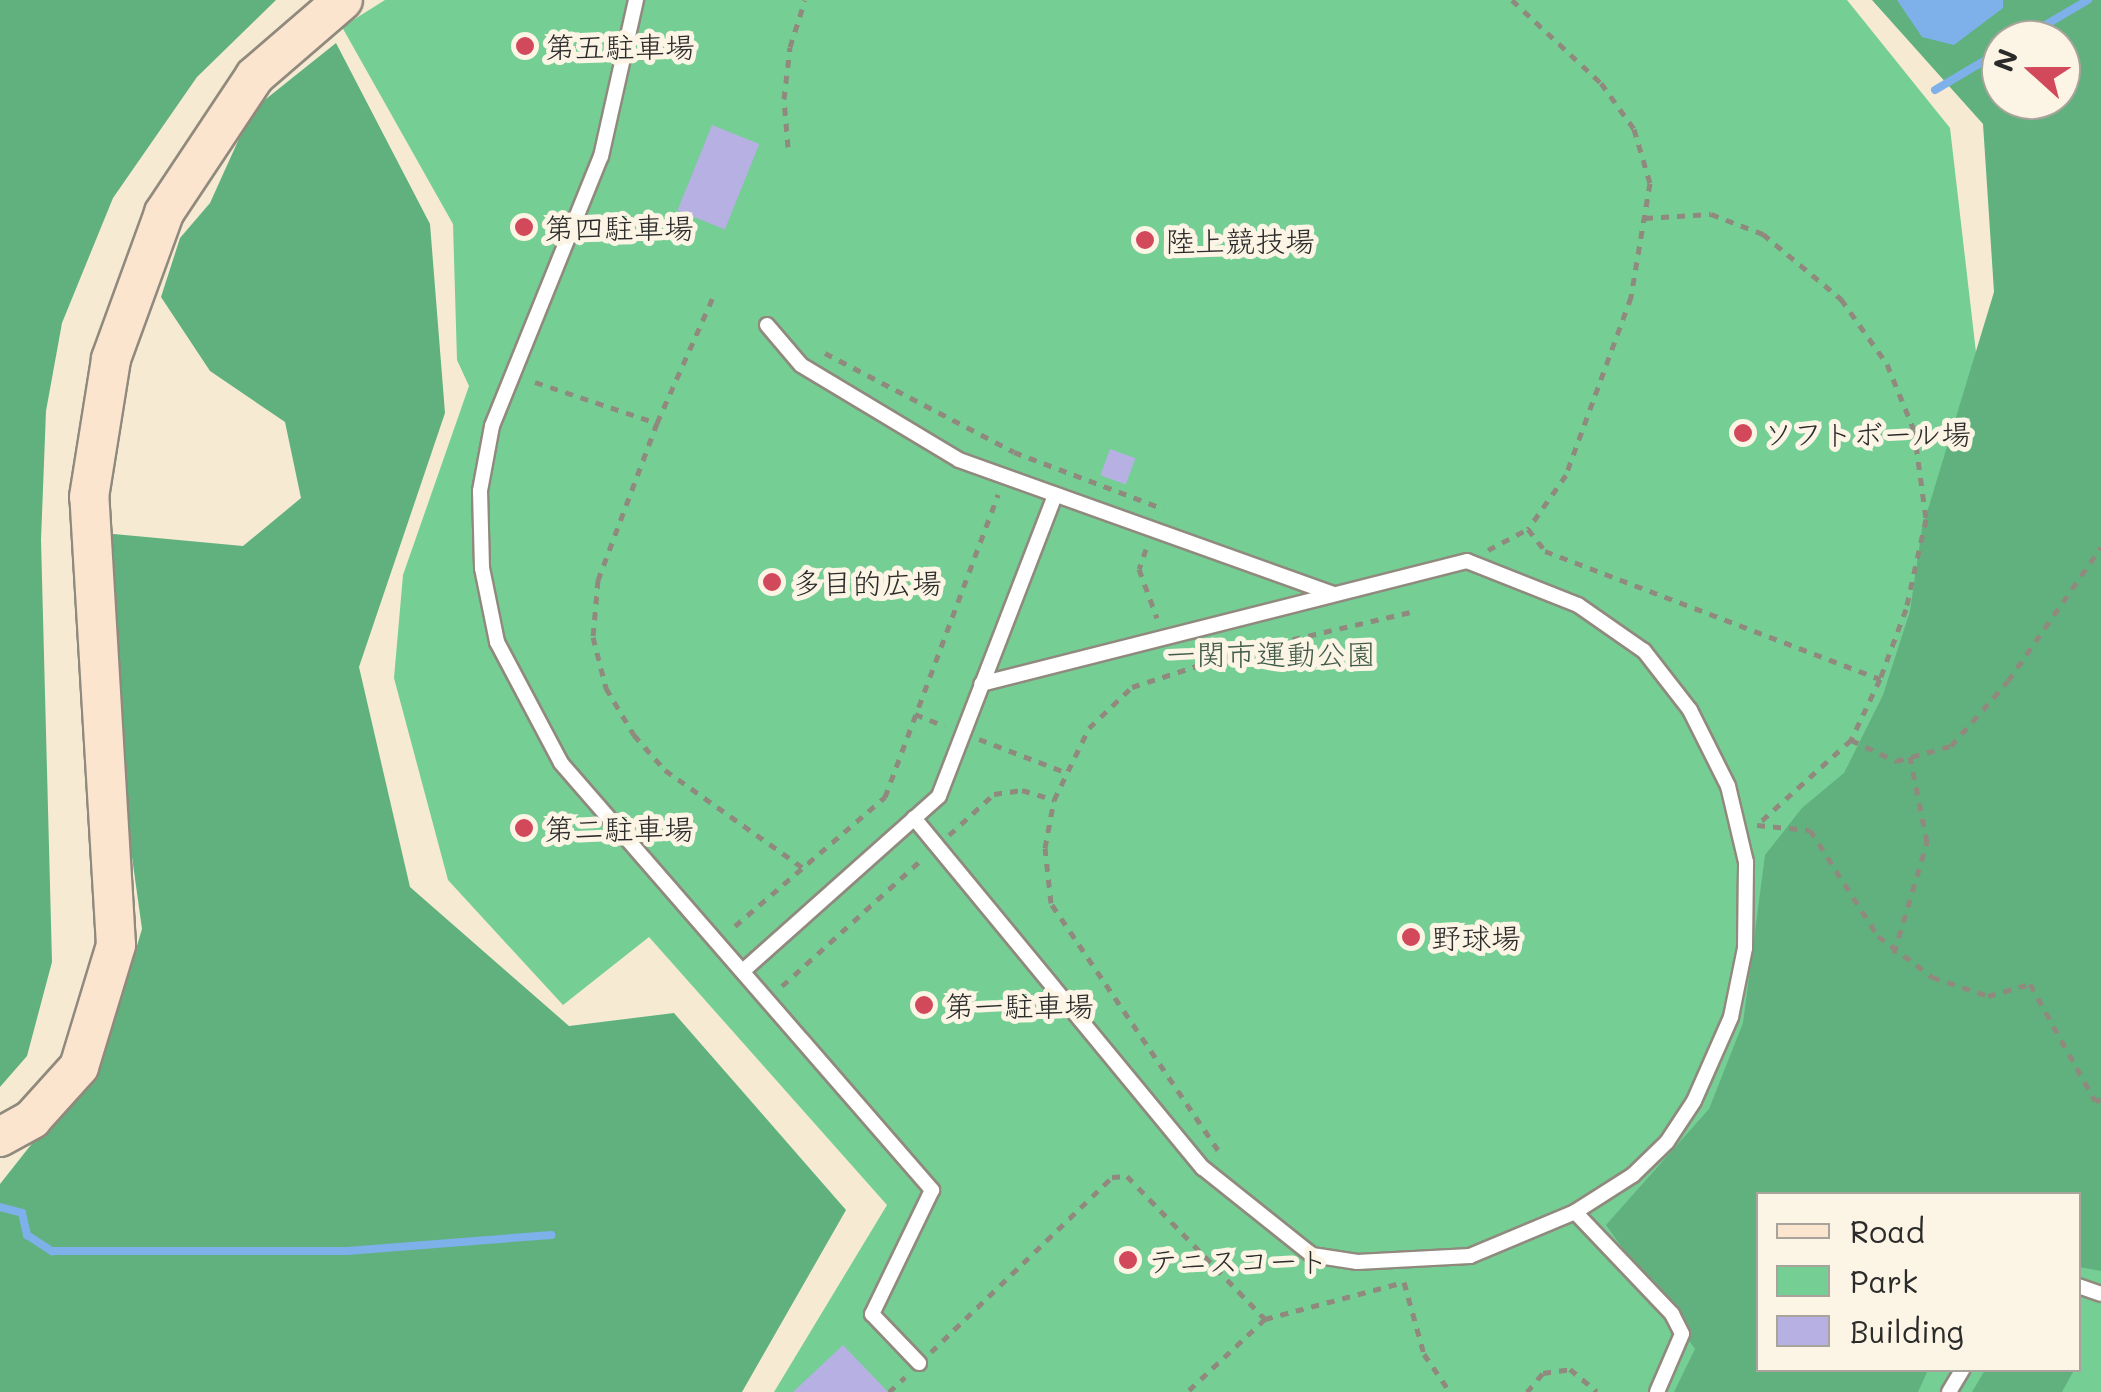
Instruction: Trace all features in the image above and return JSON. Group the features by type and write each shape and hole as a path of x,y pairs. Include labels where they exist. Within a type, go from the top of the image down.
{"street":[{"path":"0,1137 32,1118 79,1067 116,944 89,497 111,359 164,214 254,76 343,0"}],"lane":[{"path":"636,0 601,156 492,426 480,491 482,568 497,642 561,762 932,1190 872,1314 919,1364"},
{"path":"766,326 801,365 959,460 1334,595"},
{"path":"744,970 939,796 1055,495"},
{"path":"914,818 1202,1168 1312,1255 1358,1262 1470,1256 1576,1212 1633,1175 1667,1142 1715,1060 1745,948 1741,841 1728,786 1690,710 1644,651 1578,605 1468,561 981,684"},
{"path":"1576,1212 1672,1314 1682,1334 1656,1392"}],"path":[{"path":"788,146 790,46 805,0"},
{"path":"1468,561 1528,528 1572,458 1632,297 1650,183 1634,129 1601,83 1512,0"},
{"path":"1645,218 1711,214 1762,234 1841,299 1888,364 1914,430 1926,519 1880,680 1852,740 1741,841"},
{"path":"714,294 657,423 598,580 593,636 606,688 634,736 665,770 806,870"},
{"path":"809,344 1014,452 1179,515"},
{"path":"535,382 657,423"},
{"path":"735,926 806,870 885,796 1014,452"},
{"path":"1162,508 1138,570 1172,674"},
{"path":"1528,528 1545,551 1880,680"},
{"path":"1852,740 1896,760 1951,746 2008,681 2101,547"},
{"path":"1222,1157 1052,903 1045,848 1054,800 1089,728 1132,687 1410,612"},
{"path":"915,714 1065,772"},
{"path":"1894,953 1927,842 1910,757"},
{"path":"769,998 994,794 1022,790 1054,800"},
{"path":"1757,825 1810,830 1894,953 1932,977 1988,996 2030,984 2095,1101 2101,1099"},
{"path":"889,1392 1112,1177 1126,1176 1265,1319"},
{"path":"1187,1392 1265,1319 1404,1282 1424,1354 1450,1392"},
{"path":"1527,1392 1544,1374 1570,1369 1597,1392"}],"green space":[{"path":"0,0 276,0 197,77 113,198 62,323 46,411 41,540 52,962 27,1056 0,1087"},
{"name":"一関市運動公園","path":"385,0 1847,0 1950,128 1999,551 2101,1078 2101,1392 774,1392 887,1205 649,937 563,1005 448,880 394,678 403,575 469,386 457,360 453,224 342,27"},
{"path":"1872,0 2101,0 2101,1271 2081,1267 2081,1192 1756,1192 1756,1372 1927,1372 1918,1392 1674,1392 1695,1349 1606,1225 1709,1109 1743,1023 1765,855 1802,808 1844,773 1883,695 1910,611 1922,529 1994,292 1983,124"},
{"path":"336,43 430,224 445,413 359,667 410,887 569,1026 674,1013 846,1210 742,1392 0,1392 0,1184 106,1050 142,929 114,728 103,533 243,546 301,498 285,422 210,371 161,297 180,238 210,203 252,110"},
{"path":"1984,1372 2073,1372 2062,1392 1972,1392"}],"water":[{"path":"1897,0 2003,0 2003,8 1981,20 1981,25 1954,45 1922,37"}],"building":[{"path":"712,125 759,144 725,229 678,210"},
{"path":"1110,449 1135,458 1126,485 1100,475"},
{"path":"843,1345 888,1392 793,1392"}],"waterway":[{"path":"2054,20 2088,0"},
{"path":"1935,90 1981,63"},
{"path":"0,1207 22,1213 27,1235 52,1251 347,1251 551,1235"}],"place":[{"name":"第五駐車場","path":"525,46"},
{"name":"第四駐車場","path":"524,227"},
{"name":"陸上競技場","path":"1145,240"},
{"name":"ソフトボール場","path":"1743,433"},
{"name":"多目的広場","path":"772,582"},
{"name":"第二駐車場","path":"524,828"},
{"name":"野球場","path":"1411,937"},
{"name":"第一駐車場","path":"924,1005"},
{"name":"テニスコート","path":"1128,1260"}]}
